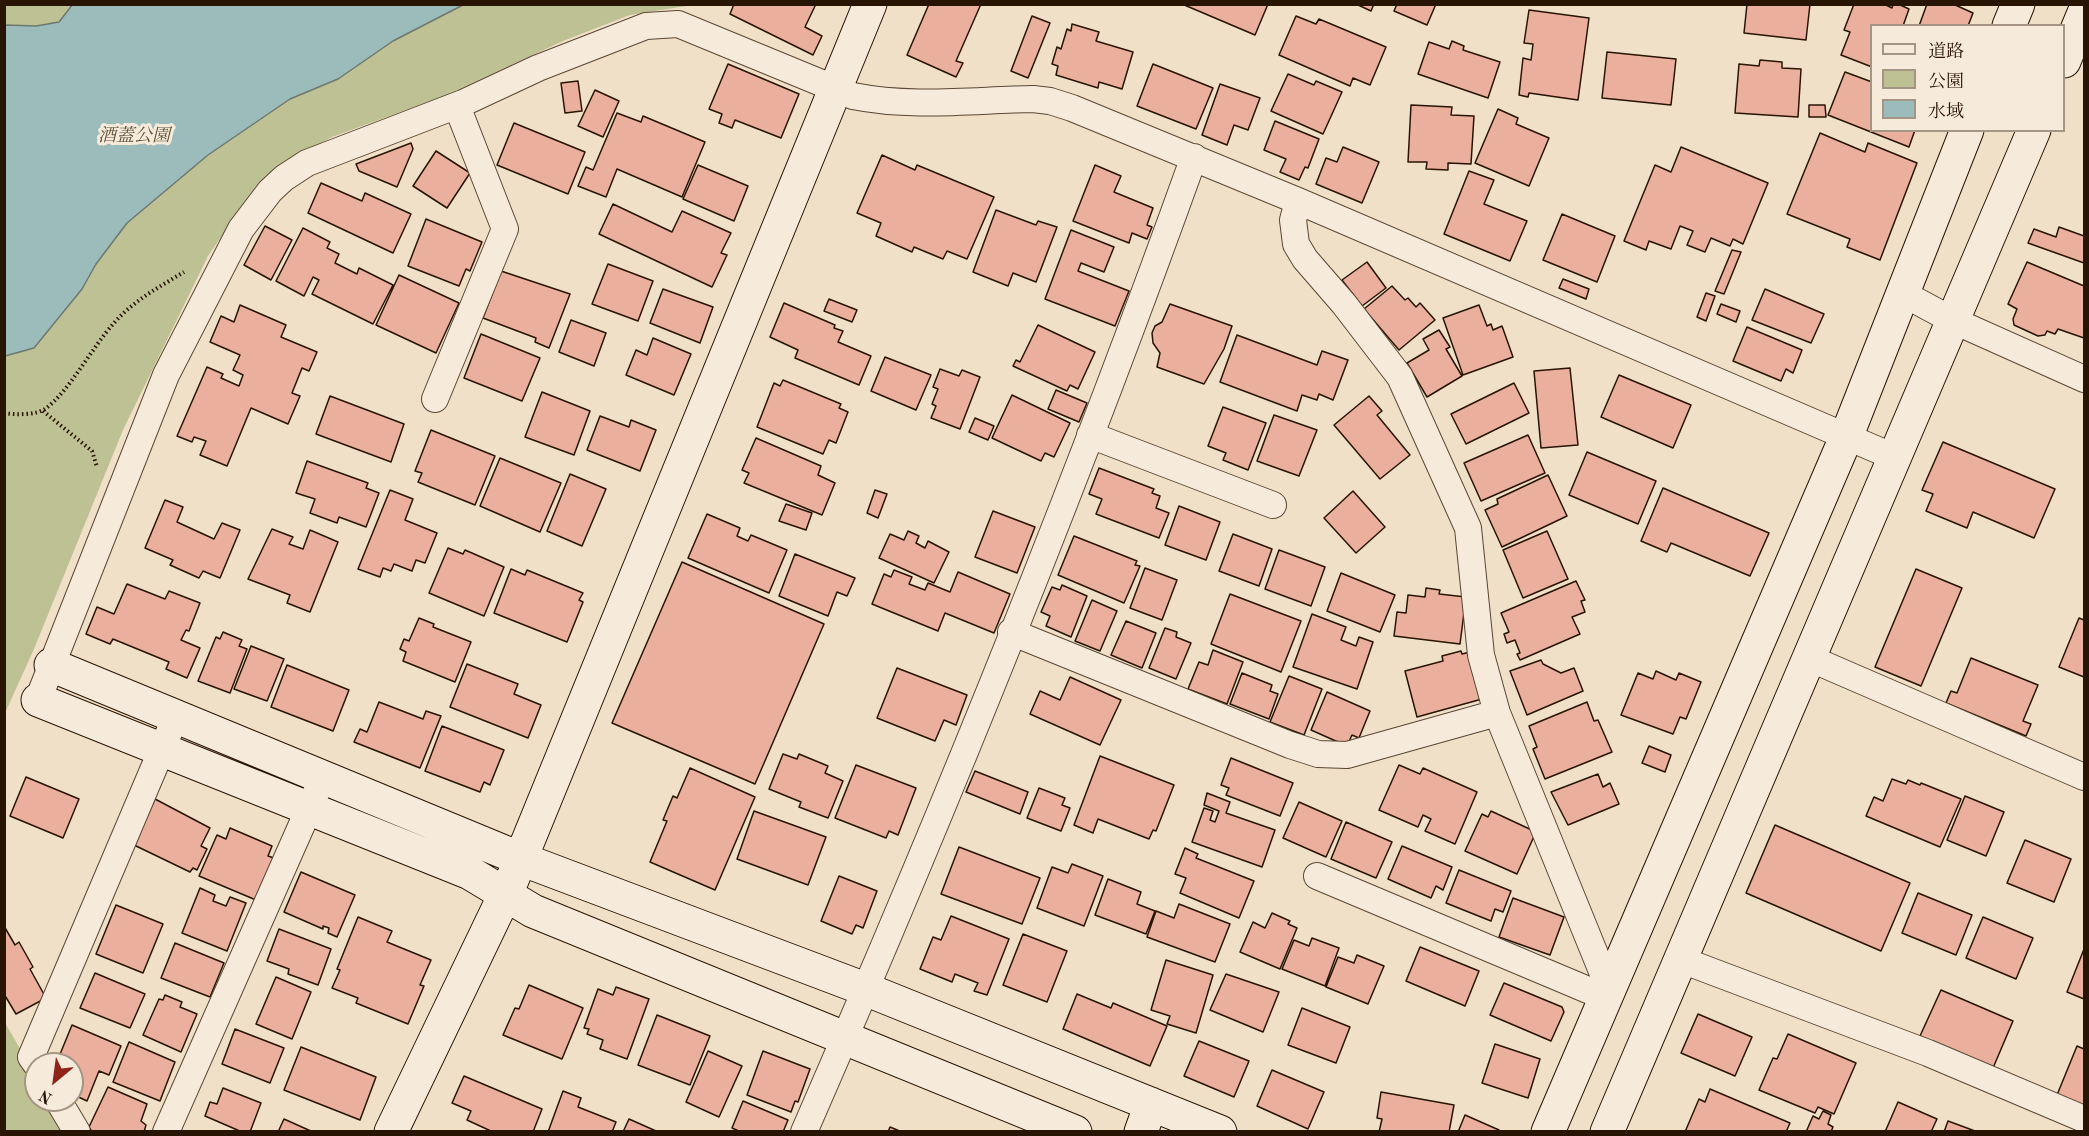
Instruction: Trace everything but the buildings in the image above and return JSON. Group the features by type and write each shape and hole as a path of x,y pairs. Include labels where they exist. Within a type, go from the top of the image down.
{"street":[{"path":"391,1131 521,859 870,4"},
{"path":"2011,24 2018,4"},
{"path":"2065,59 2085,13"},
{"path":"1075,1131 533,911 470,873 38,700 166,375 241,229 270,191 284,178 308,163 457,106 538,68 646,26 678,24 853,96 889,102 1050,101 1194,157 1847,435 1893,457"},
{"path":"435,399 505,229 457,106"},
{"path":"1548,1131 1847,435 1966,132"},
{"path":"1607,1131 2033,132"},
{"path":"804,1131 865,989 1090,435 1148,286 1194,157"},
{"path":"1298,201 1293,220 1296,244 1305,260 1344,303 1400,377 1468,528 1481,655 1497,713 1608,994"},
{"path":"1902,293 1952,320 2085,379"},
{"path":"1090,435 1273,505"},
{"path":"1011,632 1290,746 1318,754 1347,755 1497,713"},
{"path":"1809,658 2085,777"},
{"path":"51,665 521,859 865,989 1146,1118 1220,1131"},
{"path":"34,1052 176,716"},
{"path":"166,1131 323,777"},
{"path":"1317,876 1608,994"},
{"path":"1679,959 1928,1053 2085,1119"},
{"path":"65,1112 77,1131"}],"path":[{"path":"4,412 14,414 43,411 56,399 114,322 140,299 185,271 218,274"},
{"path":"43,411 92,451 112,513"}],"green space":[{"name":"酒蓋公園","path":"5,5 692,5 630,15 563,41 444,96 332,137 283,164 245,202 208,256 123,430 34,649 5,713"},
{"path":"4,1021 24,1055 24,1112 57,1112 69,1131 5,1131"}],"water":[{"path":"73,4 463,5 393,41 338,79 290,99 208,155 127,223 96,264 82,289 34,348 5,356 5,25 36,26 59,22"}]}
